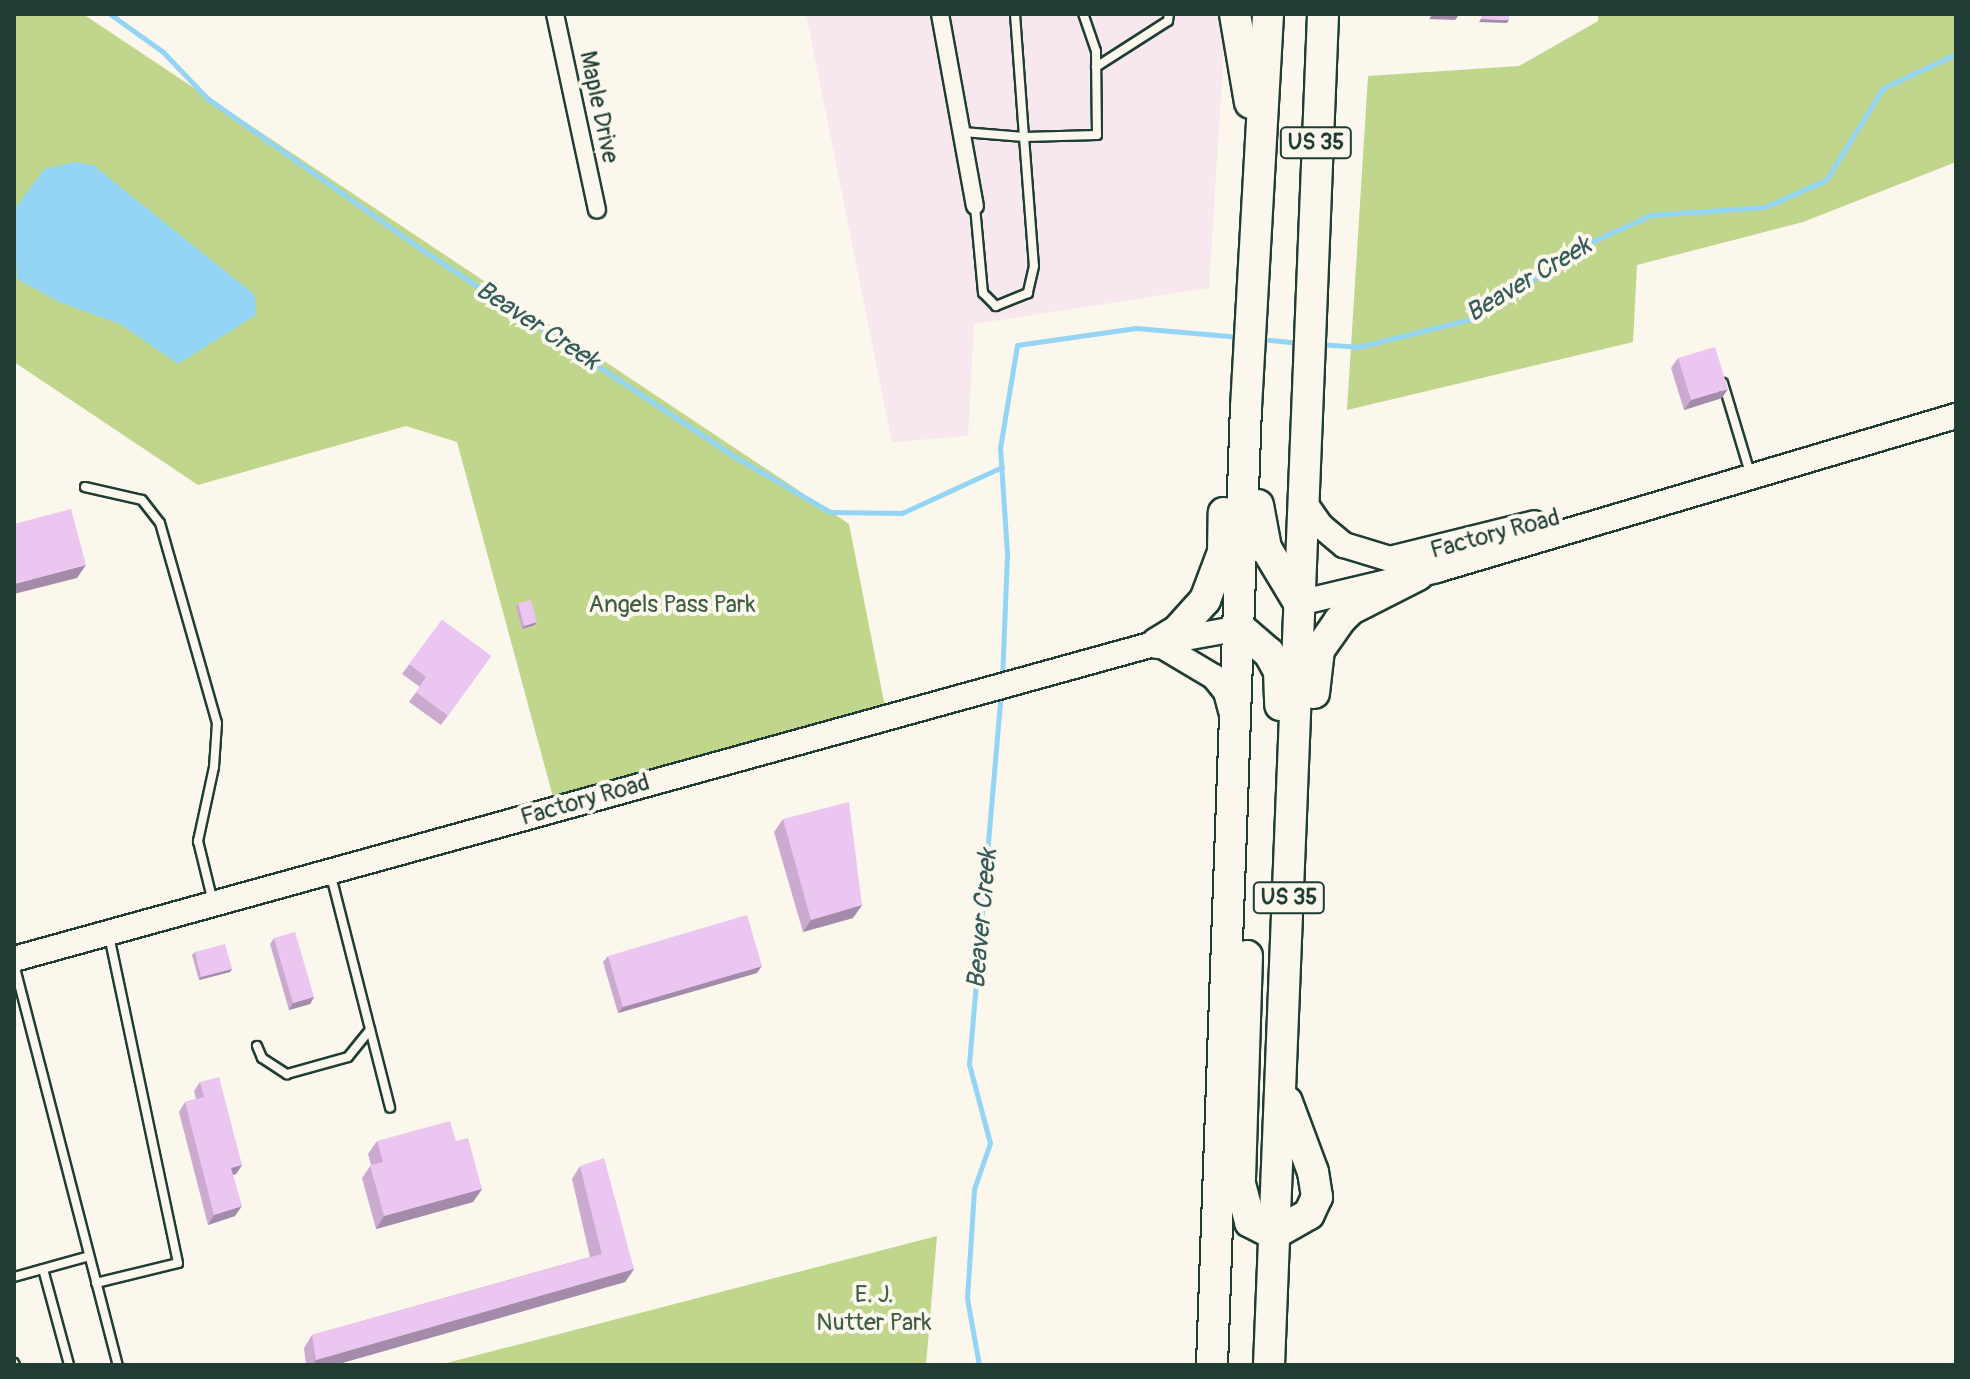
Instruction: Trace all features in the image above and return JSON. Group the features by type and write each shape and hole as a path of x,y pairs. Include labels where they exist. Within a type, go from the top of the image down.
{"highway":[{"path":"1235,14 1258,176"},
{"name":"US 35","path":"1212,1365 1240,628 1266,407 1271,273 1258,176 1268,14"},
{"path":"1271,273 1306,14"},
{"name":"US 35","path":"1269,1365 1288,942 1302,499 1266,407 1271,273 1315,166 1323,14"},
{"path":"1315,166 1339,102 1341,14"},
{"path":"1266,407 1261,530 1299,603"},
{"path":"1157,643 1190,619 1216,576 1266,407"},
{"path":"1288,942 1307,909 1319,650 1351,609 1418,575"},
{"path":"1240,628 1269,653 1281,690 1265,1133 1277,1194"},
{"path":"1236,732 1252,810 1240,1184 1250,1222 1274,1234 1309,1214 1317,1197 1313,1172 1289,1113 1282,1069"}],"street":[{"name":"Maple Drive","path":"555,14 597,210"},
{"path":"940,14 975,206"},
{"name":"Factory Road","path":"1299,603 1418,575 1709,486 1956,416"},
{"name":"Factory Road","path":"1302,499 1321,526 1344,545 1390,559 1651,491 1709,486"},
{"name":"Factory Road","path":"14,962 214,903 1068,667 1157,643 1240,628"},
{"path":"1157,643 1214,677 1226,692 1236,732"}],"lane":[{"path":"975,206 983,293 996,306 1028,293 1034,266 1015,14"},
{"path":"963,132 1024,137 1097,135 1096,51 1083,14"},
{"path":"1096,67 1157,29 1169,14"},
{"path":"1719,367 1750,474"},
{"path":"85,487 142,500 160,523 217,723 214,767 198,841 214,903"},
{"path":"329,871 390,1108"},
{"path":"96,1283 178,1263 108,933"},
{"path":"14,962 118,1363 106,1365"},
{"path":"257,1046 262,1058 287,1074 348,1057 370,1030"},
{"path":"14,1277 89,1256"},
{"path":"43,1269 69,1365"}],"shaded area":[{"path":"806,14 1226,14 1209,288 974,324 968,436 892,442"}],"green space":[{"name":"Angels Pass Park","path":"14,14 83,14 849,524 887,717 556,808 457,442 406,426 198,485 14,362"},
{"path":"1598,14 1956,14 1956,162 1803,222 1637,265 1633,342 1347,410 1368,76 1519,66 1598,21"},
{"name":"E. J. Nutter Park","path":"937,1236 926,1365 439,1365"}],"water":[{"path":"75,162 93,165 255,295 256,315 178,364 120,324 59,302 17,279 14,210 44,169"}],"building":[{"path":"1482,14 1509,14 1509,20 1481,19"},
{"path":"1715,347 1728,389 1691,400 1678,358"},
{"path":"71,509 86,565 14,584 14,524"},
{"path":"531,600 537,622 524,626 518,603"},
{"path":"442,620 491,656 448,716 416,692 426,677 409,664"},
{"path":"849,802 862,905 811,920 783,819"},
{"path":"747,915 762,966 623,1007 608,956"},
{"path":"295,932 314,997 293,1003 274,938"},
{"path":"225,944 232,969 201,977 195,952"},
{"path":"219,1077 242,1165 231,1168 242,1206 214,1215 185,1102 204,1097 200,1082"},
{"path":"450,1121 456,1141 468,1138 482,1189 384,1216 370,1165 383,1162 377,1141"},
{"path":"604,1158 634,1269 316,1360 312,1335 602,1254 580,1166"}],"waterway":[{"name":"Beaver Creek","path":"110,14 163,52 207,98 418,247 737,458 830,512 902,513 1002,467"},
{"name":"Beaver Creek","path":"1319,344 1358,347 1475,318 1589,243 1651,215 1765,207 1826,180 1883,88 1956,54"},
{"name":"Beaver Creek","path":"1002,680 1007,553 1000,448 1017,345 1136,328 1241,337"},
{"name":"Beaver Creek","path":"1259,339 1301,343"},
{"name":"Beaver Creek","path":"979,1365 967,1298 974,1189 990,1143 969,1064 1001,694"}]}
